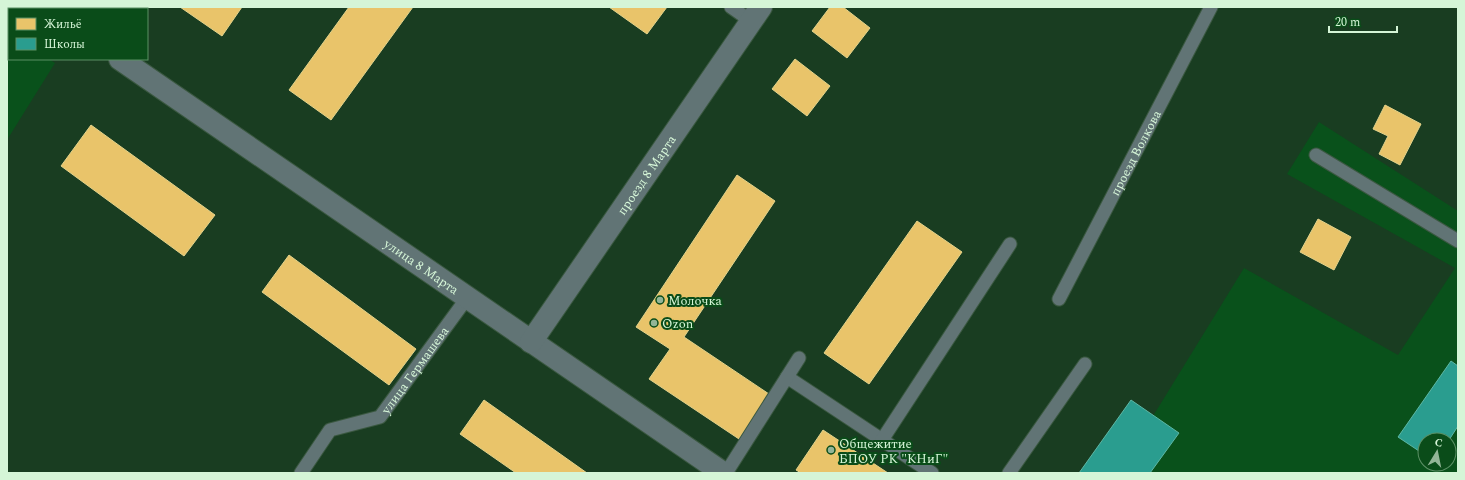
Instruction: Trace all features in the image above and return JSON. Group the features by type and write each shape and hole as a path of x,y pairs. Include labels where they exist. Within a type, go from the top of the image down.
{"street":[{"name":"проезд 8 Марта","path":"531,342 756,14"},
{"name":"улица 8 Марта","path":"121,60 723,473"}],"lane":[{"path":"731,7 756,14"},
{"name":"проезд Волкова","path":"1059,299 1211,7"},
{"path":"1316,155 1458,241"},
{"path":"882,440 1010,244"},
{"name":"улица Гермашева","path":"301,473 330,430 380,417 467,298"},
{"path":"726,473 799,358"},
{"path":"1010,473 1085,364"},
{"path":"787,377 932,473"}],"shaded area":[{"path":"7,28 8,60 50,60 55,63 7,140"},
{"path":"1319,122 1458,211 1458,473 1118,473 1244,268 1398,355 1455,268 1287,174"}],"building: Жильё":[{"path":"180,7 242,7 222,36"},
{"path":"349,7 413,7 331,120 289,90"},
{"path":"609,7 667,7 647,34"},
{"path":"830,7 843,7 870,28 847,58 812,31"},
{"path":"795,59 830,86 807,116 772,89"},
{"path":"1385,105 1421,124 1400,165 1379,154 1388,136 1373,129"},
{"path":"91,125 215,215 184,256 61,166"},
{"path":"737,175 775,201 684,337 769,394 739,439 649,379 670,349 636,327"},
{"path":"1318,219 1351,237 1334,270 1300,252"},
{"path":"917,221 962,252 869,384 824,353"},
{"path":"289,255 416,349 389,385 262,292"},
{"path":"484,400 587,473 516,473 460,434"},
{"name":"Общежитие БПОУ РК \"КНиГ\"","path":"823,430 888,473 801,473 796,470"}],"building: Школы":[{"path":"1451,361 1458,366 1458,426 1454,432 1417,432 1417,450 1398,437"},
{"path":"1131,400 1179,433 1150,473 1079,473"}],"place":[{"name":"Молочка","path":"660,300"},
{"name":"Ozon","path":"654,323"},
{"name":"Общежитие БПОУ РК \"КНиГ\"","path":"831,450"}]}
